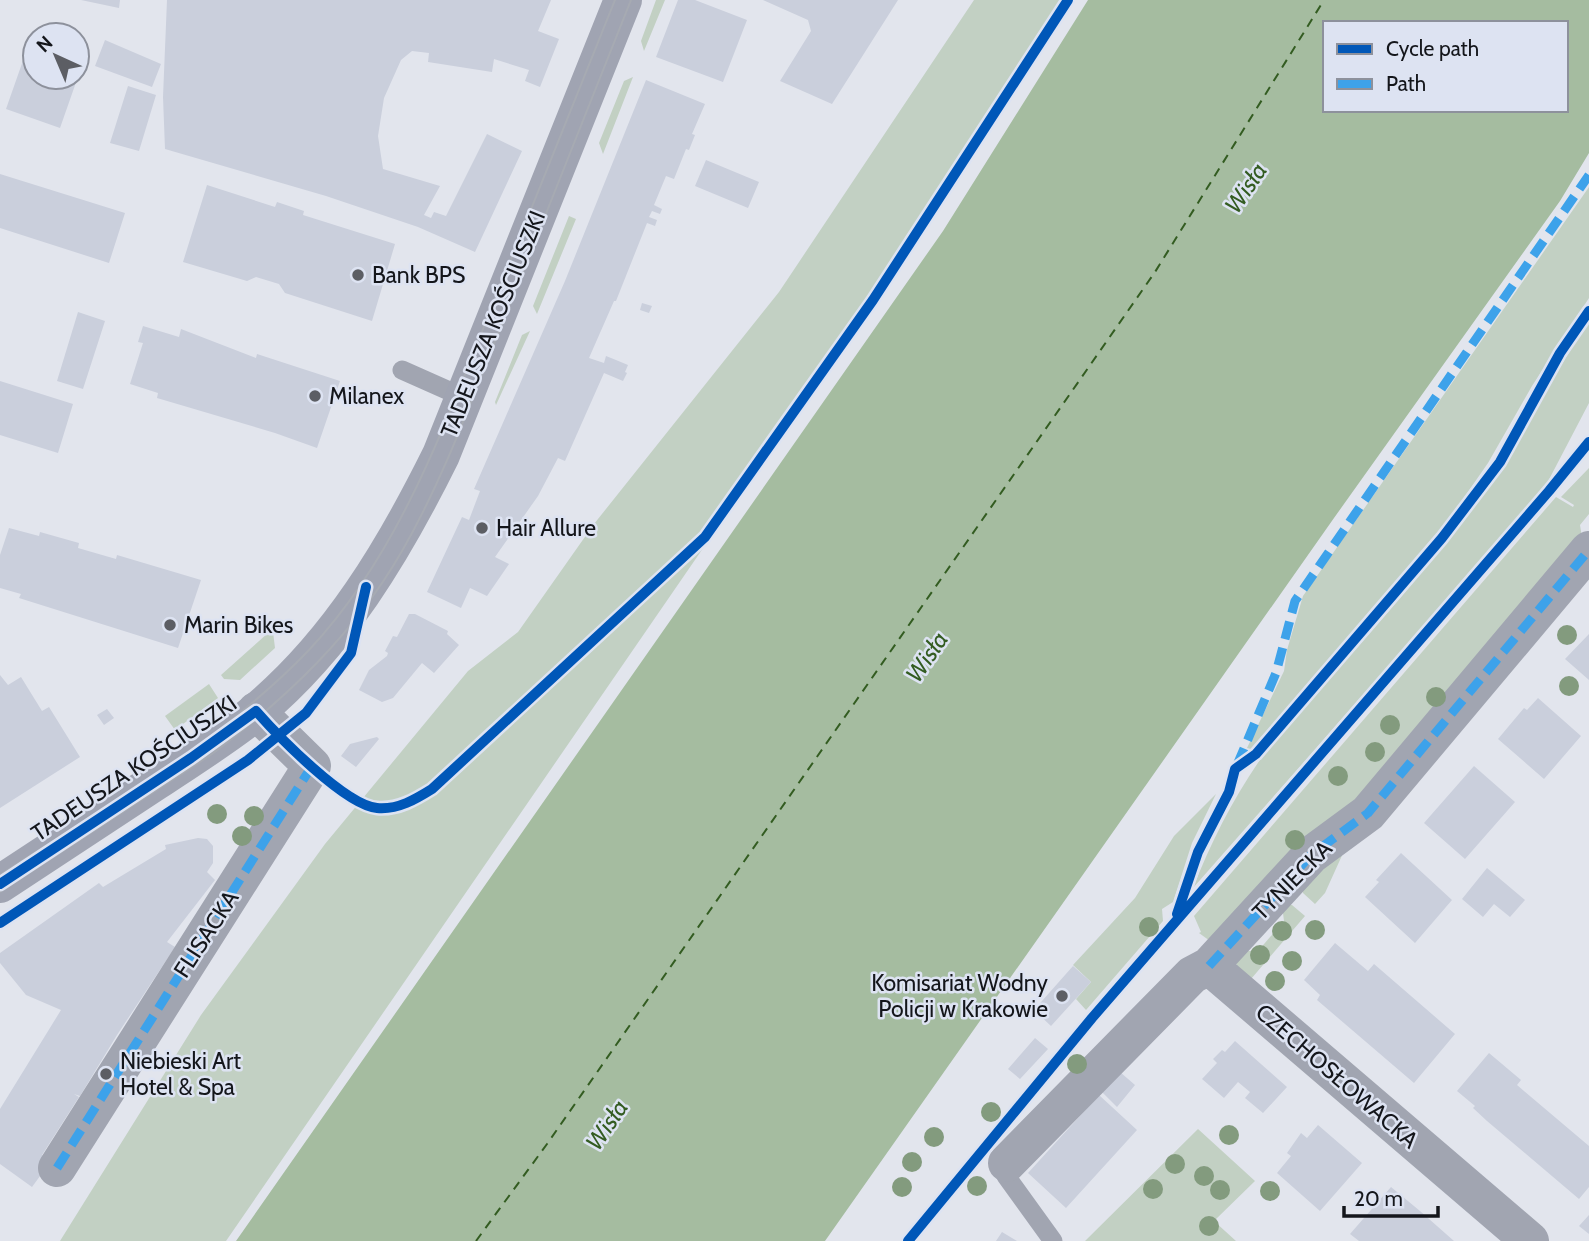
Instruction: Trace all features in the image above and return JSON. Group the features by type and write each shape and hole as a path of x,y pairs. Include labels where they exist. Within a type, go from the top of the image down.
{"street":[{"name":"TADEUSZA KOŚCIUSZKI","path":"0,884 191,758 256,711 323,643 362,593 392,549 441,455 623,0"},
{"name":"TYNIECKA","path":"1007,1163 1192,975 1209,966 1311,855 1368,813 1589,550"},
{"name":"FLISACKA","path":"57,1168 312,766 256,711"},
{"name":"CZECHOSŁOWACKA","path":"1209,966 1530,1241"}],"lane":[{"path":"402,370 465,398"},
{"path":"1007,1163 1006,1176 1054,1241"}],"shaded area":[{"path":"656,0 665,0 644,51 641,41"},
{"path":"974,0 1060,0 927,223 226,1241 60,1241 201,1015 325,844 468,671 518,632 594,524 779,292"},
{"path":"633,77 603,154 599,143 624,81"},
{"path":"1589,187 1589,298 1532,386 1488,463 1445,525 1251,749 1247,748 1284,671 1287,650 1303,596"},
{"path":"569,216 576,219 537,314 533,306"},
{"path":"1589,322 1589,403 1544,489 1193,888 1226,815 1257,764 1461,524 1500,470"},
{"path":"530,331 496,405 522,335"},
{"path":"1589,468 1589,514 1580,525 1583,544 1370,791 1210,941 1199,933 1201,932 1194,916 1556,497 1573,507 1574,505 1561,497"},
{"path":"273,632 275,648 240,680 224,679 221,675 268,633"},
{"path":"209,684 218,698 175,730 165,716"},
{"path":"1216,794 1192,843 1173,902 1162,909 1163,921 1086,1010 1076,999 1091,982 1073,965 1135,898 1174,836"},
{"path":"1349,840 1325,893 1315,904 1303,893 1302,882"},
{"path":"1282,905 1292,905 1305,916 1251,979 1238,979 1236,958 1240,951 1258,951 1284,921"},
{"path":"1198,1129 1255,1181 1214,1221 1236,1241 1085,1241"}],"water":[{"name":"Wisła","path":"1088,0 1589,0 1589,153 1560,201 825,1241 236,1241 943,231"}],"building":[{"path":"81,0 120,0 119,8"},
{"path":"167,0 551,0 538,31 559,39 540,87 525,81 529,70 494,59 492,72 428,62 429,53 412,51 401,60 384,98 378,136 383,169 440,186 424,215 431,218 434,212 446,216 487,134 522,151 475,252 418,227 326,196 165,149 163,97"},
{"path":"678,0 695,0 747,20 723,82 656,57"},
{"path":"763,0 898,0 832,104 780,81 811,31 808,20"},
{"path":"105,40 161,64 152,87 95,66"},
{"path":"21,66 21,91 73,91 60,128 6,109"},
{"path":"646,80 705,104 692,134 695,135 689,150 686,149 674,179 666,176 654,205 662,209 660,214 652,211 649,217 657,220 655,226 647,223 616,301 589,358 604,363 606,356 628,365 625,372 627,373 623,381 604,373 565,461 558,458 538,496 495,557 509,564 487,596 470,588 461,608 427,592 462,517 469,520 480,491 474,489 565,281"},
{"path":"128,86 156,95 139,151 110,143"},
{"path":"706,160 759,182 748,208 695,186"},
{"path":"0,174 125,213 109,263 0,228"},
{"path":"207,185 275,207 277,202 304,211 303,215 395,244 372,321 285,293 279,284 256,277 247,281 183,262"},
{"path":"642,303 652,306 649,313 640,310"},
{"path":"78,312 105,321 83,389 57,381"},
{"path":"143,326 179,337 181,329 256,358 257,354 340,381 317,448 157,398 158,393 130,384 143,343 138,342"},
{"path":"0,381 73,404 58,453 0,435"},
{"path":"9,528 39,536 40,532 79,543 78,548 116,559 117,555 201,580 178,648 19,598 21,594 0,588 0,555"},
{"path":"409,614 415,614 448,631 447,634 459,645 434,673 422,663 393,698 382,702 359,690 369,670 387,656 385,651 393,636 397,637"},
{"path":"1589,634 1589,680 1565,659"},
{"path":"0,675 8,685 21,677 42,711 49,707 80,757 0,808"},
{"path":"1538,698 1581,736 1544,779 1498,739 1524,708 1527,710"},
{"path":"107,709 114,718 104,725 97,715"},
{"path":"377,737 379,739 356,767 341,756 350,744"},
{"path":"1474,766 1515,802 1465,859 1424,823"},
{"path":"198,838 207,839 213,846 213,863 207,872 215,880 167,942 175,947 80,1096 74,1094 79,1097 42,1155 51,1161 32,1187 0,1164 0,1109 61,1010 26,995 0,963 0,953 99,883 103,887 166,849 165,845"},
{"path":"1401,853 1452,900 1415,943 1365,897 1379,882 1376,880"},
{"path":"1487,868 1525,900 1510,917 1494,904 1483,917 1462,899"},
{"path":"1335,943 1368,971 1374,964 1455,1034 1414,1083 1317,1000 1320,995 1304,980"},
{"name":"Komisariat Wodny Policji w Krakowie","path":"1073,966 1091,982 1051,1026 1034,1010"},
{"path":"1035,1038 1048,1049 1020,1079 1008,1069"},
{"path":"1235,1041 1287,1087 1263,1113 1245,1098 1250,1092 1238,1082 1224,1098 1202,1079 1217,1063 1213,1059 1222,1050 1225,1052"},
{"path":"1489,1053 1521,1080 1517,1085 1589,1146 1589,1187 1579,1199 1487,1121 1473,1108 1475,1106 1457,1091"},
{"path":"1120,1072 1135,1085 1117,1107 1102,1092"},
{"path":"1099,1095 1137,1130 1066,1208 1028,1173"},
{"path":"1318,1125 1362,1163 1320,1211 1277,1173 1291,1156 1287,1153 1301,1133 1307,1138"},
{"path":"1391,1187 1454,1241 1359,1241 1350,1234"},
{"path":"1589,1215 1589,1234 1579,1226"},
{"path":"1002,1232 1017,1241 996,1241"}],"ferry route":[{"path":"476,1241 547,1144 1155,272 1324,0"}],"tram line":[{"path":"0,875 201,743 275,683 341,613 393,532 436,444 615,0"},
{"path":"0,892 240,733 318,662 383,581 418,521 447,460 631,0"}],"marked path":[{"path":"1237,765 1276,673 1295,601 1589,175"},
{"path":"1209,966 1311,855 1368,813 1589,550"},
{"path":"57,1168 312,766"}],"cycle path":[{"path":"0,884 191,758 256,711 330,783 364,804 377,808 399,806 432,789 705,537 873,300 1068,0"},
{"path":"1177,914 1198,852 1229,792 1235,769 1256,754 1442,538 1500,462 1560,353 1589,311"},
{"path":"908,1241 1092,1018 1589,442"},
{"path":"0,923 248,760 306,713 351,653 366,587"}],"place":[{"name":"Bank BPS","path":"358,275"},
{"name":"Milanex","path":"315,396"},
{"name":"Hair Allure","path":"482,528"},
{"name":"Marin Bikes","path":"170,625"},
{"name":"Komisariat Wodny Policji w Krakowie","path":"1062,996"},
{"name":"Niebieski Art Hotel & Spa","path":"106,1074"}]}
